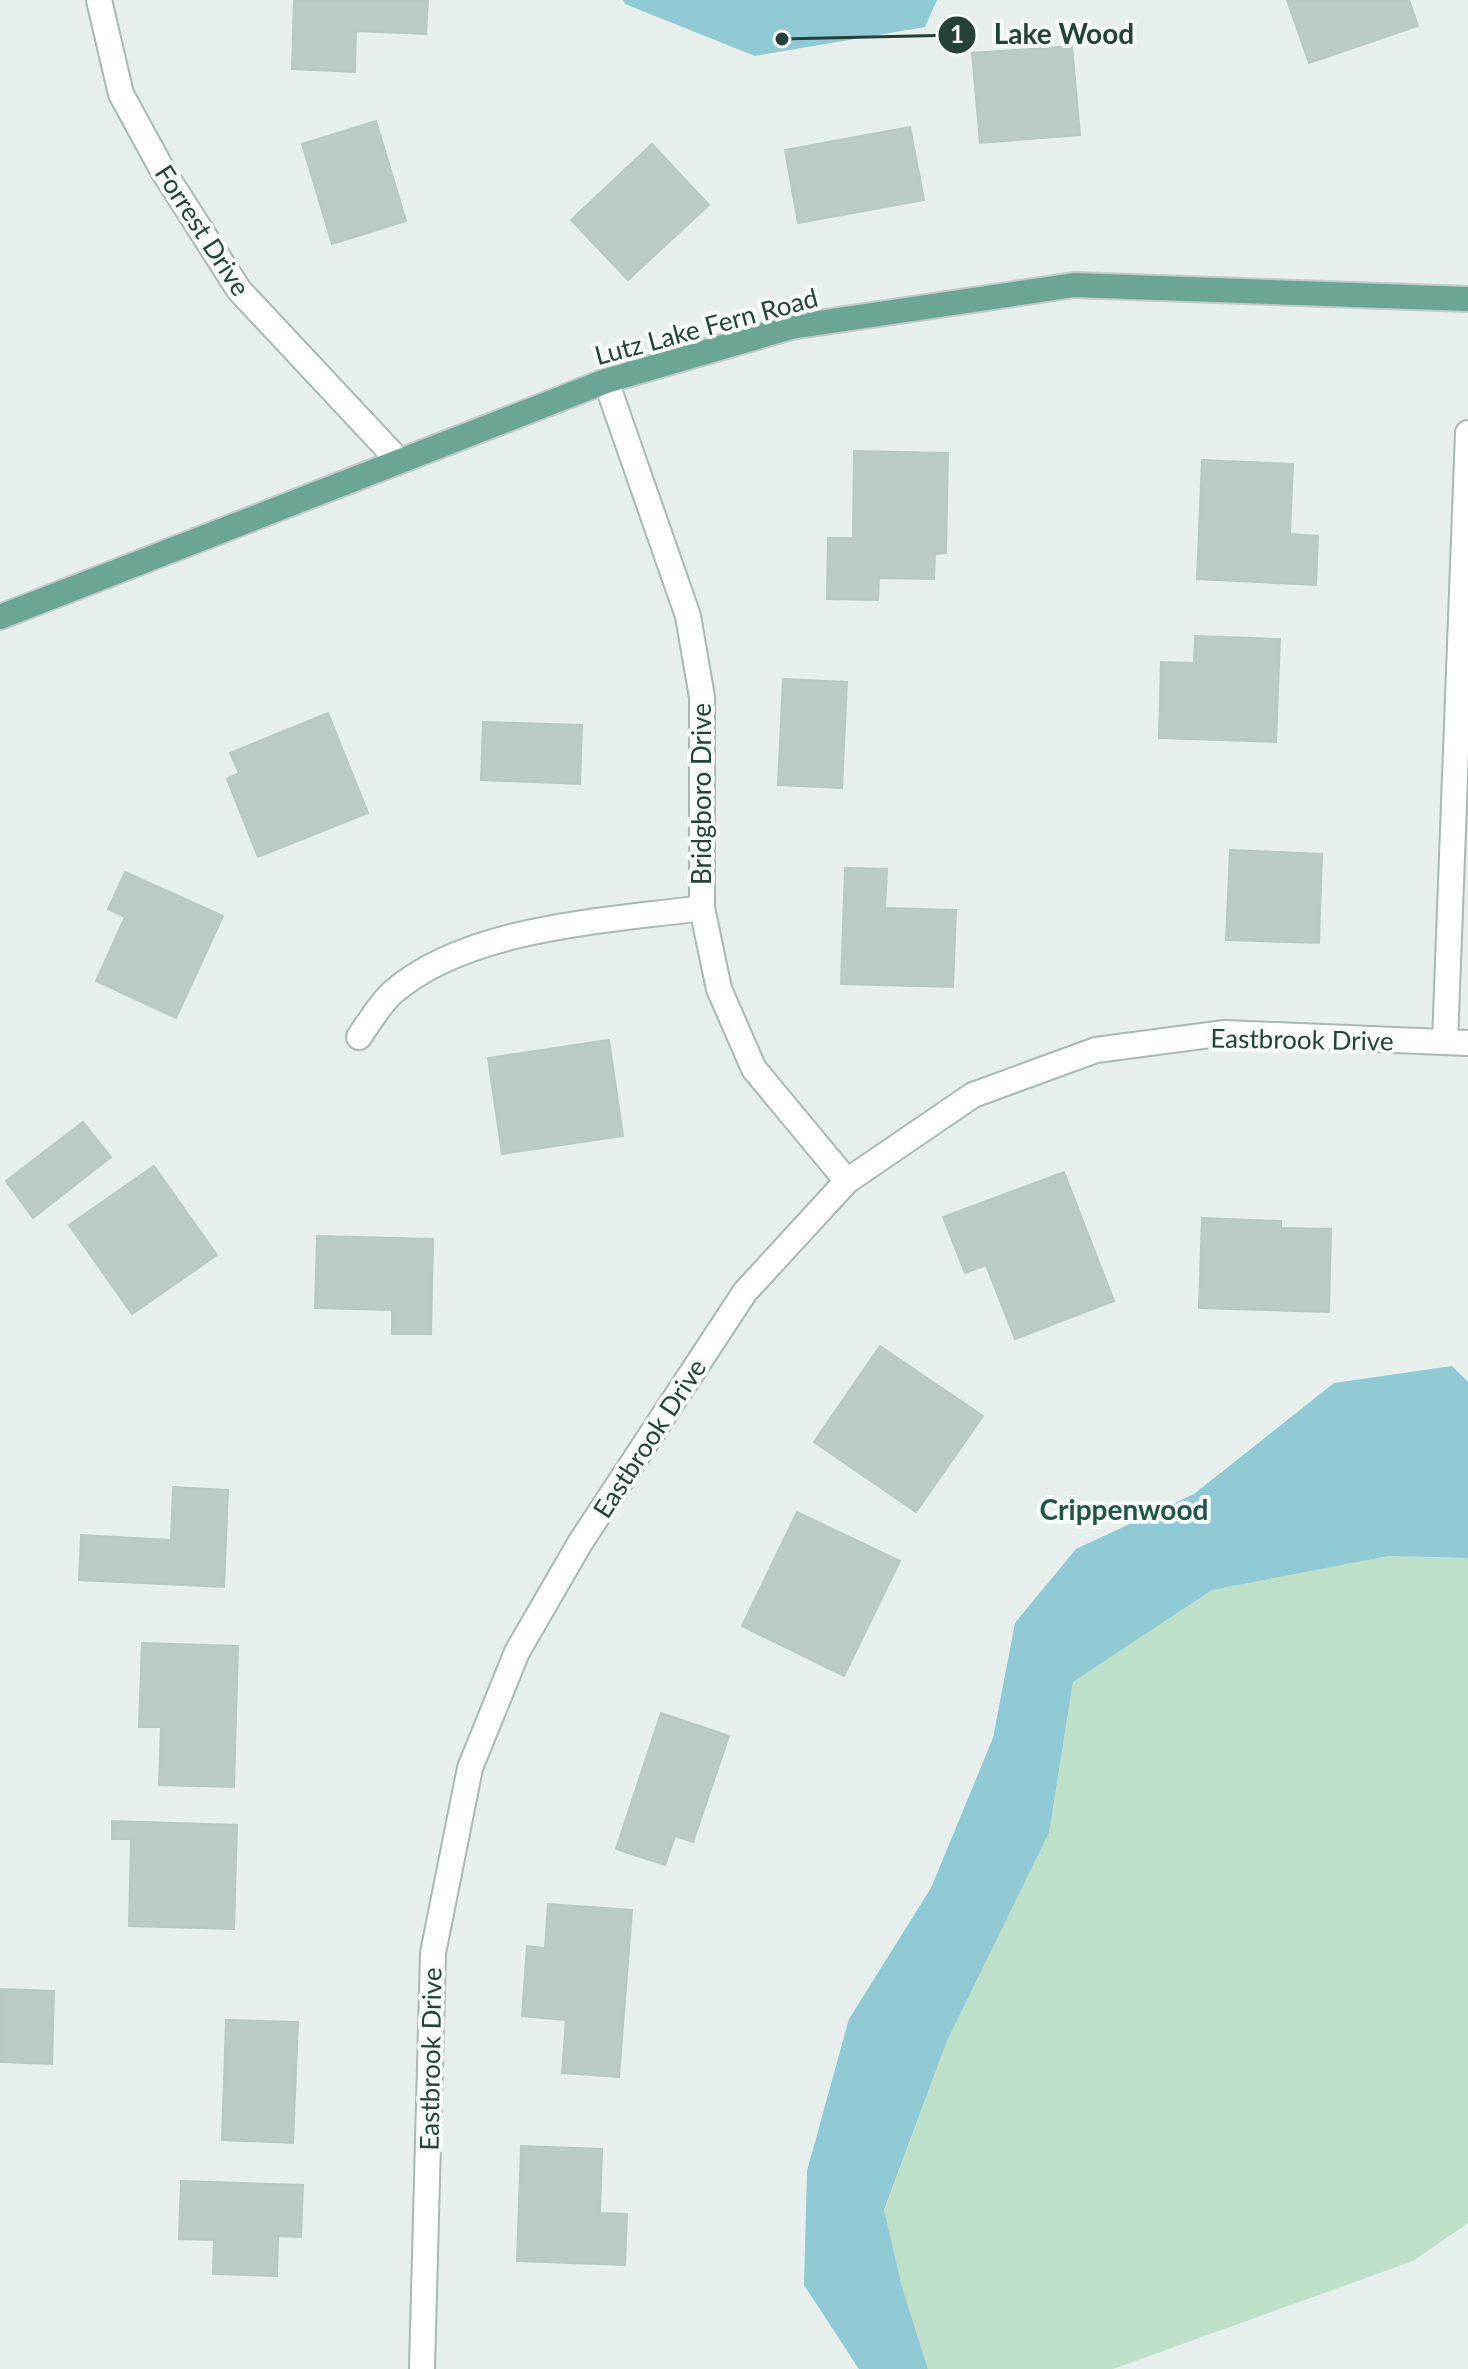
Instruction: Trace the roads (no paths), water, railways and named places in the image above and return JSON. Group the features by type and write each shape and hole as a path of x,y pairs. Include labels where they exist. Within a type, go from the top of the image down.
{"main road":[{"name":"Lutz Lake Fern Road","path":"0,617 606,381 791,327 1074,285 1468,299"}],"street":[{"name":"Forrest Drive","path":"99,0 121,94 163,171 239,290 399,461"},
{"name":"Bridgboro Drive","path":"606,381 688,616 702,697 702,908 719,989 754,1069 847,1181"},
{"path":"1457,1043 1468,433"},
{"path":"359,1037 391,994 447,957 539,930 702,908"},
{"name":"Eastbrook Drive","path":"422,2369 433,1953 470,1768 517,1652 580,1543 745,1292 847,1181 973,1095 1096,1050 1225,1033 1457,1043"}],"water":[{"path":"623,0 937,0 925,27 755,56 625,4"},
{"path":"1452,1366 1468,1382 1468,1558 1389,1556 1212,1590 1073,1682 1049,1833 947,2041 884,2210 902,2287 928,2369 859,2369 804,2285 807,2171 849,2019 931,1888 993,1738 1015,1623 1076,1549 1194,1494 1334,1383"}],"place":[{"name":"Lake Wood","path":"782,39"}],"district":[{"name":"Crippenwood","path":"1124,1509"}]}
